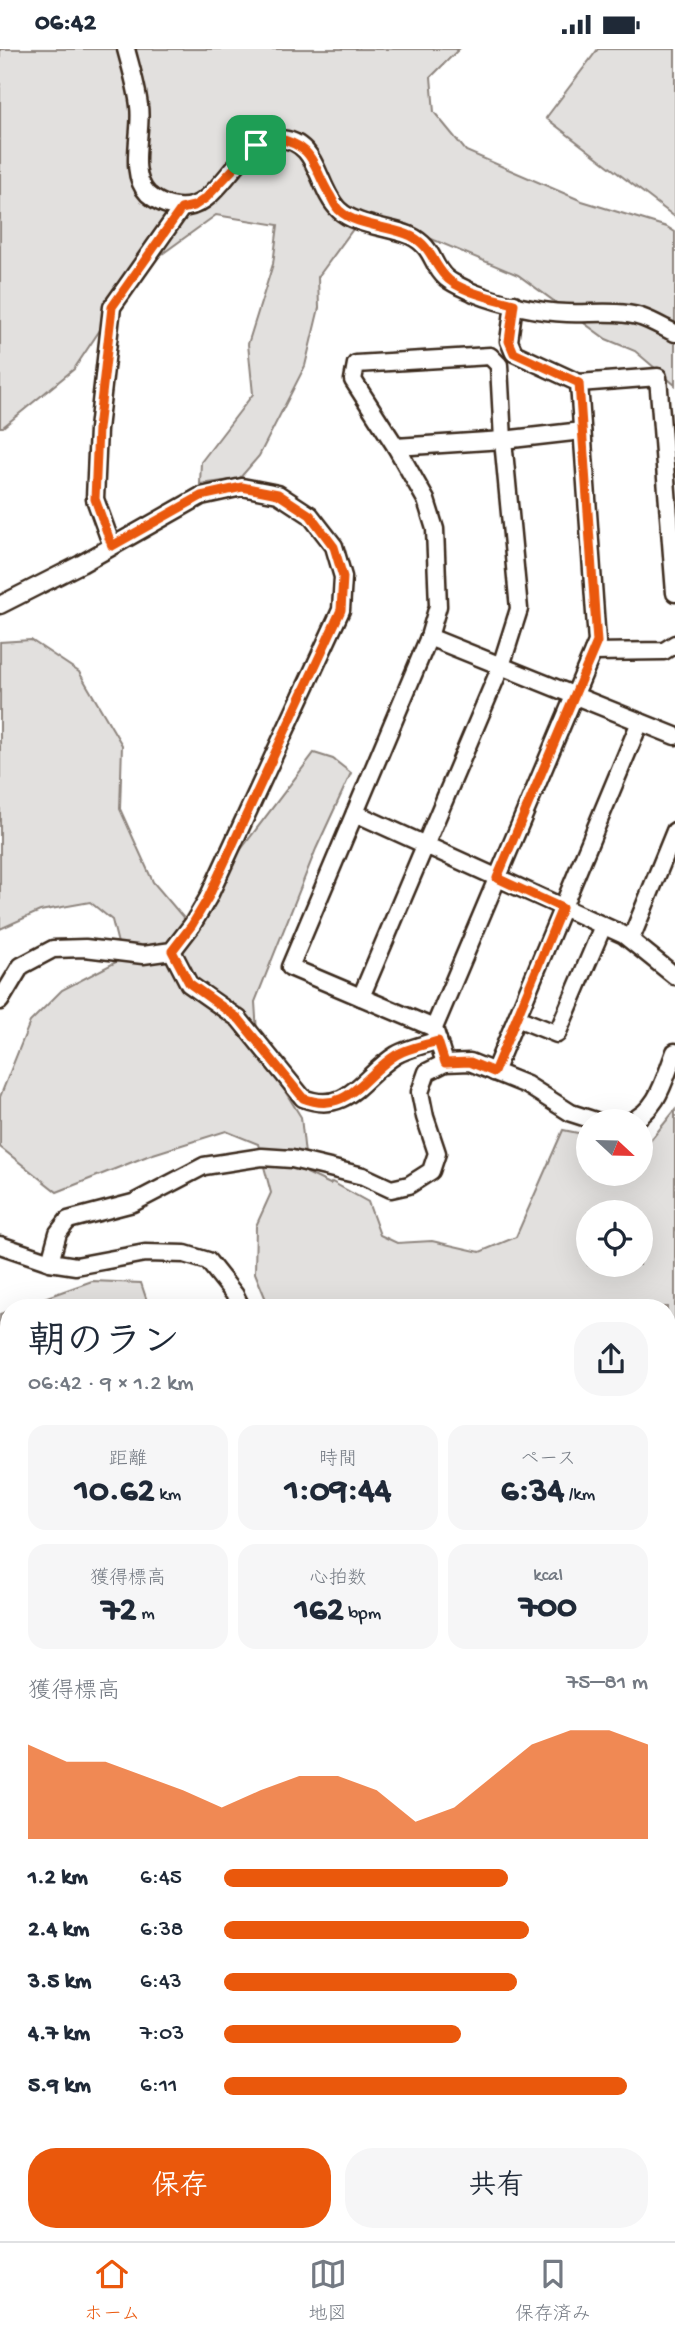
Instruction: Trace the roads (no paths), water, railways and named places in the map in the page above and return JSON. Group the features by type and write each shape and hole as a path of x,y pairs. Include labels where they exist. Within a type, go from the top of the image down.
{"street":[{"path":"126,49 140,107 137,164 141,183 147,193 161,204 181,209 194,206 206,198 256,145 276,138 294,142 309,153 340,211 359,221 409,235 426,246 446,278 476,294 545,311 641,317 675,333"},
{"path":"112,546 95,499 98,429 112,307 181,209"},
{"path":"514,304 509,341 514,353 579,383 658,377 675,593"},
{"path":"361,997 501,666 519,609 503,440 499,365 490,356 356,364 353,380 426,500 435,529 438,606 429,637 290,967 361,997 436,1034"},
{"path":"445,1063 436,1034 497,878 597,642 579,383"},
{"path":"396,447 503,440 582,431"},
{"path":"0,604 81,564 201,496 242,487 278,494 310,515 334,547 343,577 341,610 208,898 172,951 143,955 85,948 53,949 22,966 0,1001"},
{"path":"429,637 675,736"},
{"path":"593,652 664,651 675,644"},
{"path":"494,1072 640,722"},
{"path":"355,813 631,939 675,975"},
{"path":"631,939 675,831"},
{"path":"517,1018 557,1034 603,926"},
{"path":"172,951 189,983 239,1019 303,1098 317,1104 341,1101 397,1054 436,1034"},
{"path":"650,1109 675,1052"},
{"path":"50,1262 58,1233 68,1220 133,1203 204,1166 262,1157 292,1159 363,1176 391,1189 409,1185 431,1171 437,1153 420,1092 427,1072 445,1063 470,1062 527,1085 576,1115"},
{"path":"0,1245 50,1262 76,1266 145,1253 185,1254 208,1261 236,1299"}]}
